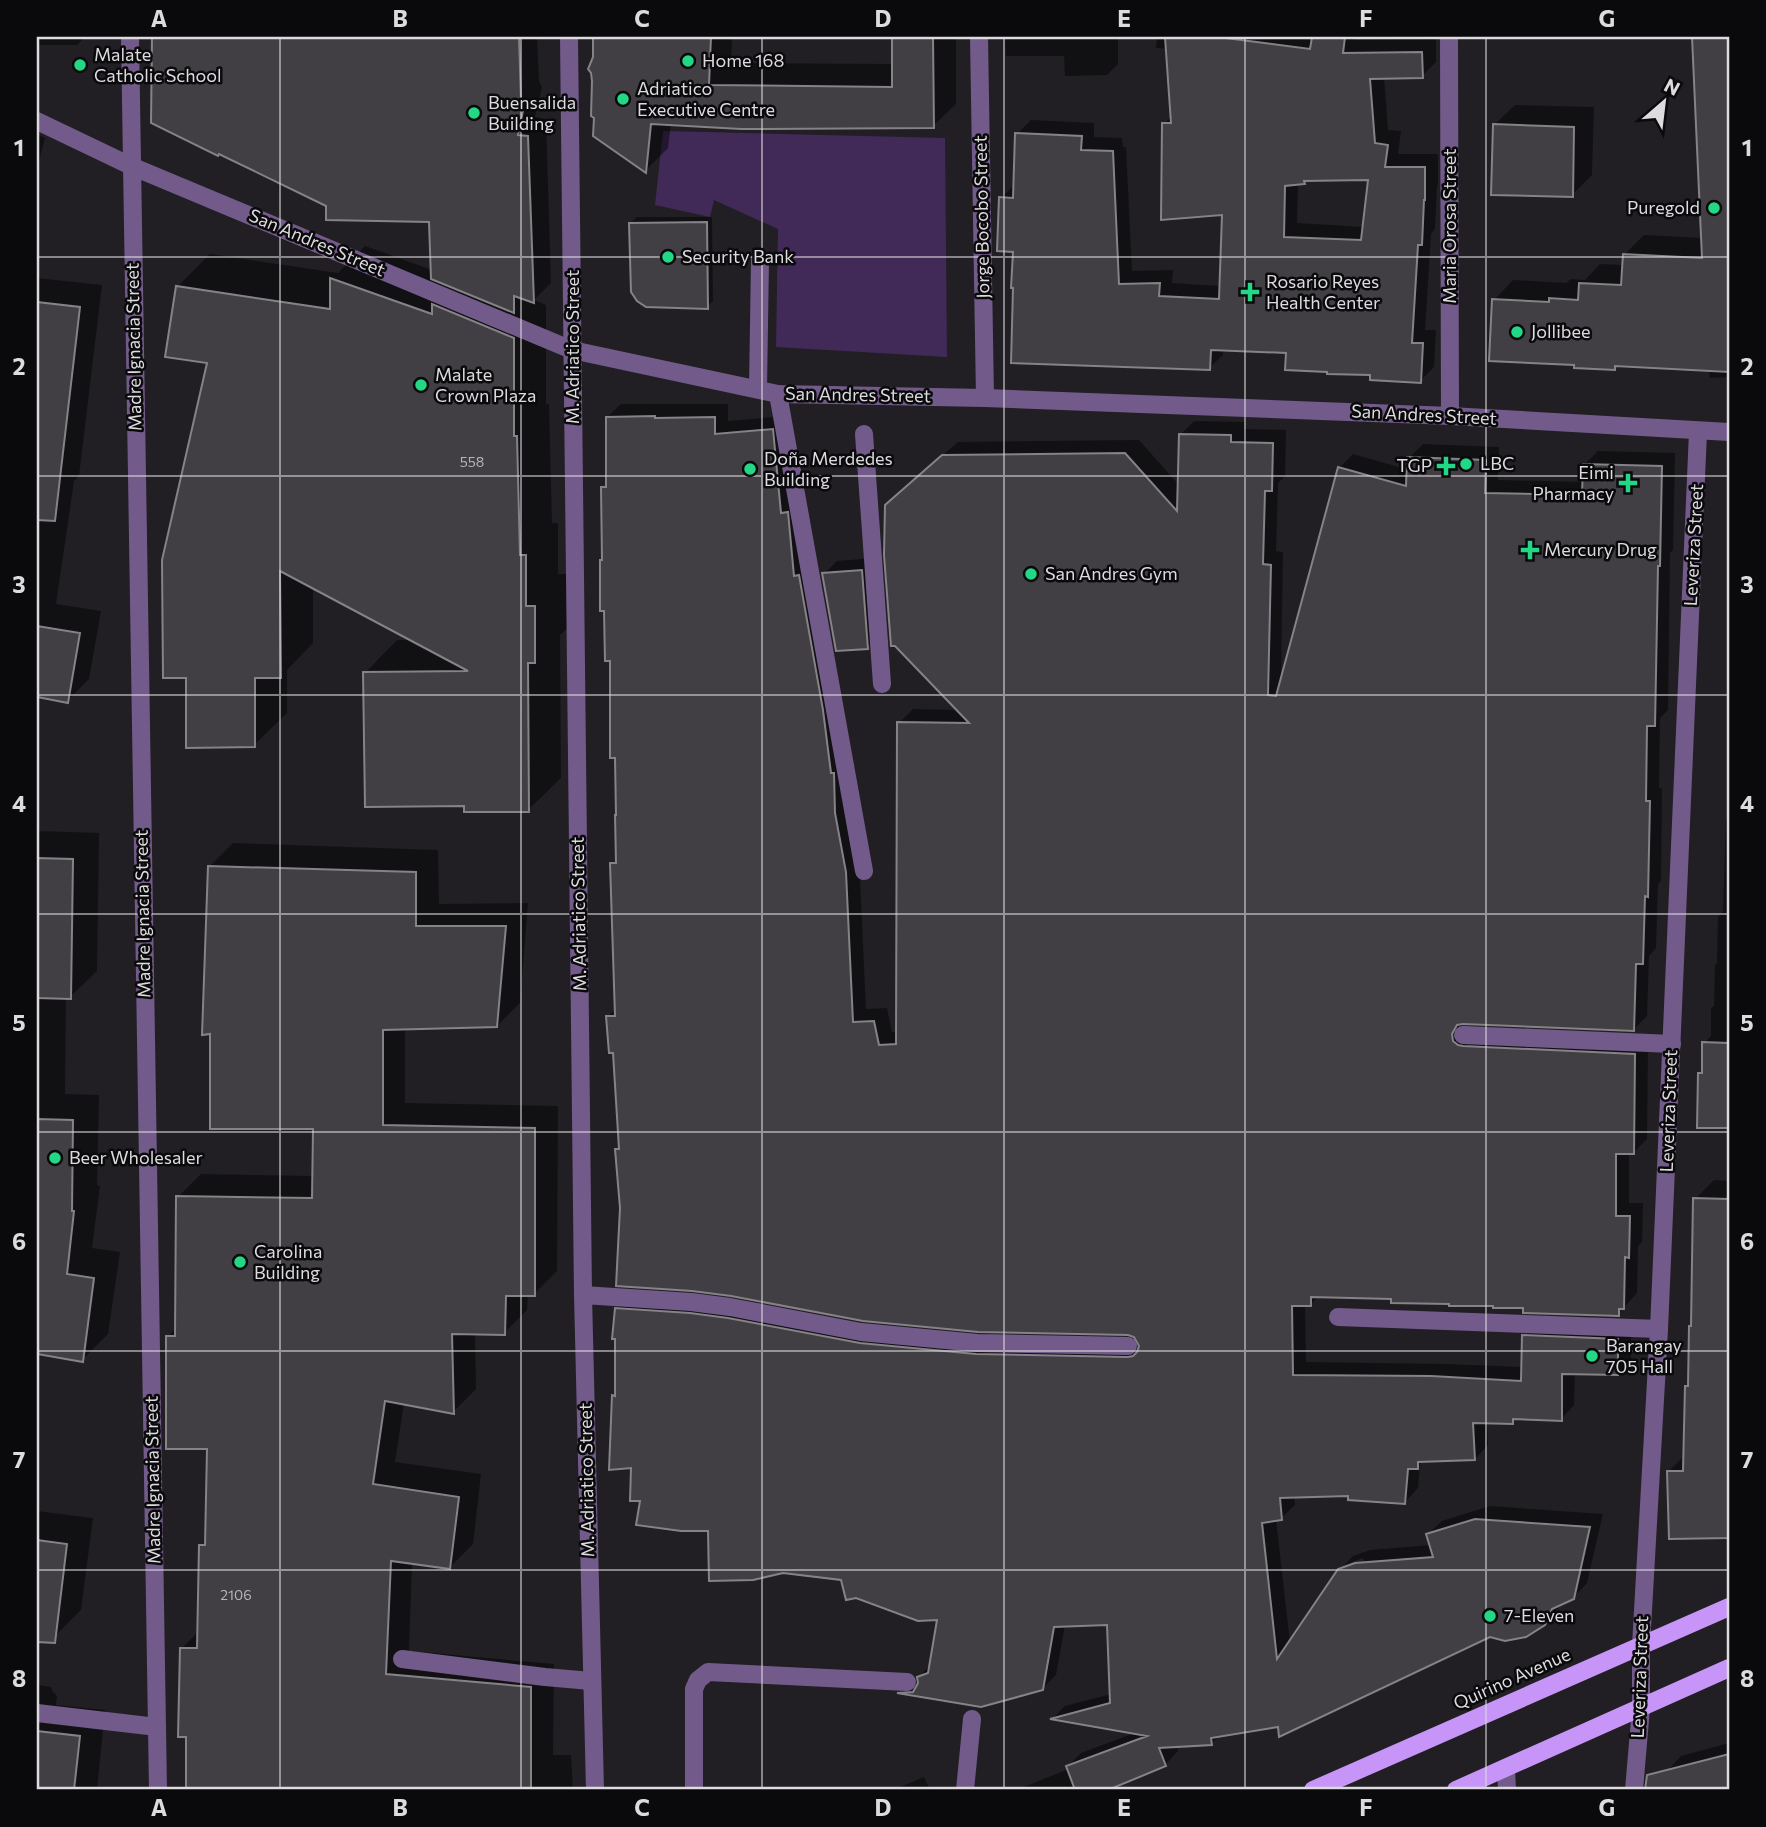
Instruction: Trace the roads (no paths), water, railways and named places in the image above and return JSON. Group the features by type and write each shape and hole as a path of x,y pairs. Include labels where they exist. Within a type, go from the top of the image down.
{"main road":[{"name":"Quirino Avenue","path":"1313,1790 1729,1607"},
{"path":"1456,1790 1729,1668"}],"street":[{"name":"Madre Ignacia Street","path":"130,37 158,1790"},
{"name":"M. Adriatico Street","path":"569,37 583,1296 595,1790"},
{"name":"Jorge Bocobo Street","path":"979,37 985,398"},
{"name":"Maria Orosa Street","path":"1449,37 1450,416"},
{"name":"San Andres Street","path":"37,121 131,166 572,350 778,394 985,398 1450,416 1729,432"},
{"path":"758,389 760,260"},
{"path":"778,394 864,872"},
{"name":"Leveriza Street","path":"1634,1790 1641,1708 1641,1646 1659,1329 1698,432"},
{"path":"864,434 882,684"},
{"path":"1463,1035 1672,1044"},
{"path":"583,1296 691,1302 862,1332 978,1343 1128,1346"},
{"path":"1338,1317 1659,1329"},
{"path":"402,1659 545,1678 592,1681"},
{"path":"694,1790 694,1689 698,1680 708,1672 907,1682"},
{"path":"37,1713 157,1727"},
{"path":"965,1790 972,1719"},
{"path":"1506,1768 1507,1790"}],"place":[{"name":"Home 168","path":"688,61"},
{"name":"Malate Catholic School","path":"80,65"},
{"name":"Adriatico Executive Centre","path":"623,99"},
{"name":"Buensalida Building","path":"474,113"},
{"name":"Puregold","path":"1714,208"},
{"name":"Security Bank","path":"668,257"},
{"name":"Rosario Reyes Health Center","path":"1250,292"},
{"name":"Jollibee","path":"1517,332"},
{"name":"Malate Crown Plaza","path":"421,385"},
{"name":"LBC","path":"1466,464"},
{"name":"TGP","path":"1446,466"},
{"name":"Doña Merdedes Building","path":"750,469"},
{"name":"Eimi Pharmacy","path":"1628,483"},
{"name":"Mercury Drug","path":"1530,550"},
{"name":"San Andres Gym","path":"1031,574"},
{"name":"Beer Wholesaler","path":"55,1158"},
{"name":"Carolina Building","path":"240,1262"},
{"name":"Barangay 705 Hall","path":"1592,1356"},
{"name":"7-Eleven","path":"1490,1616"}]}
